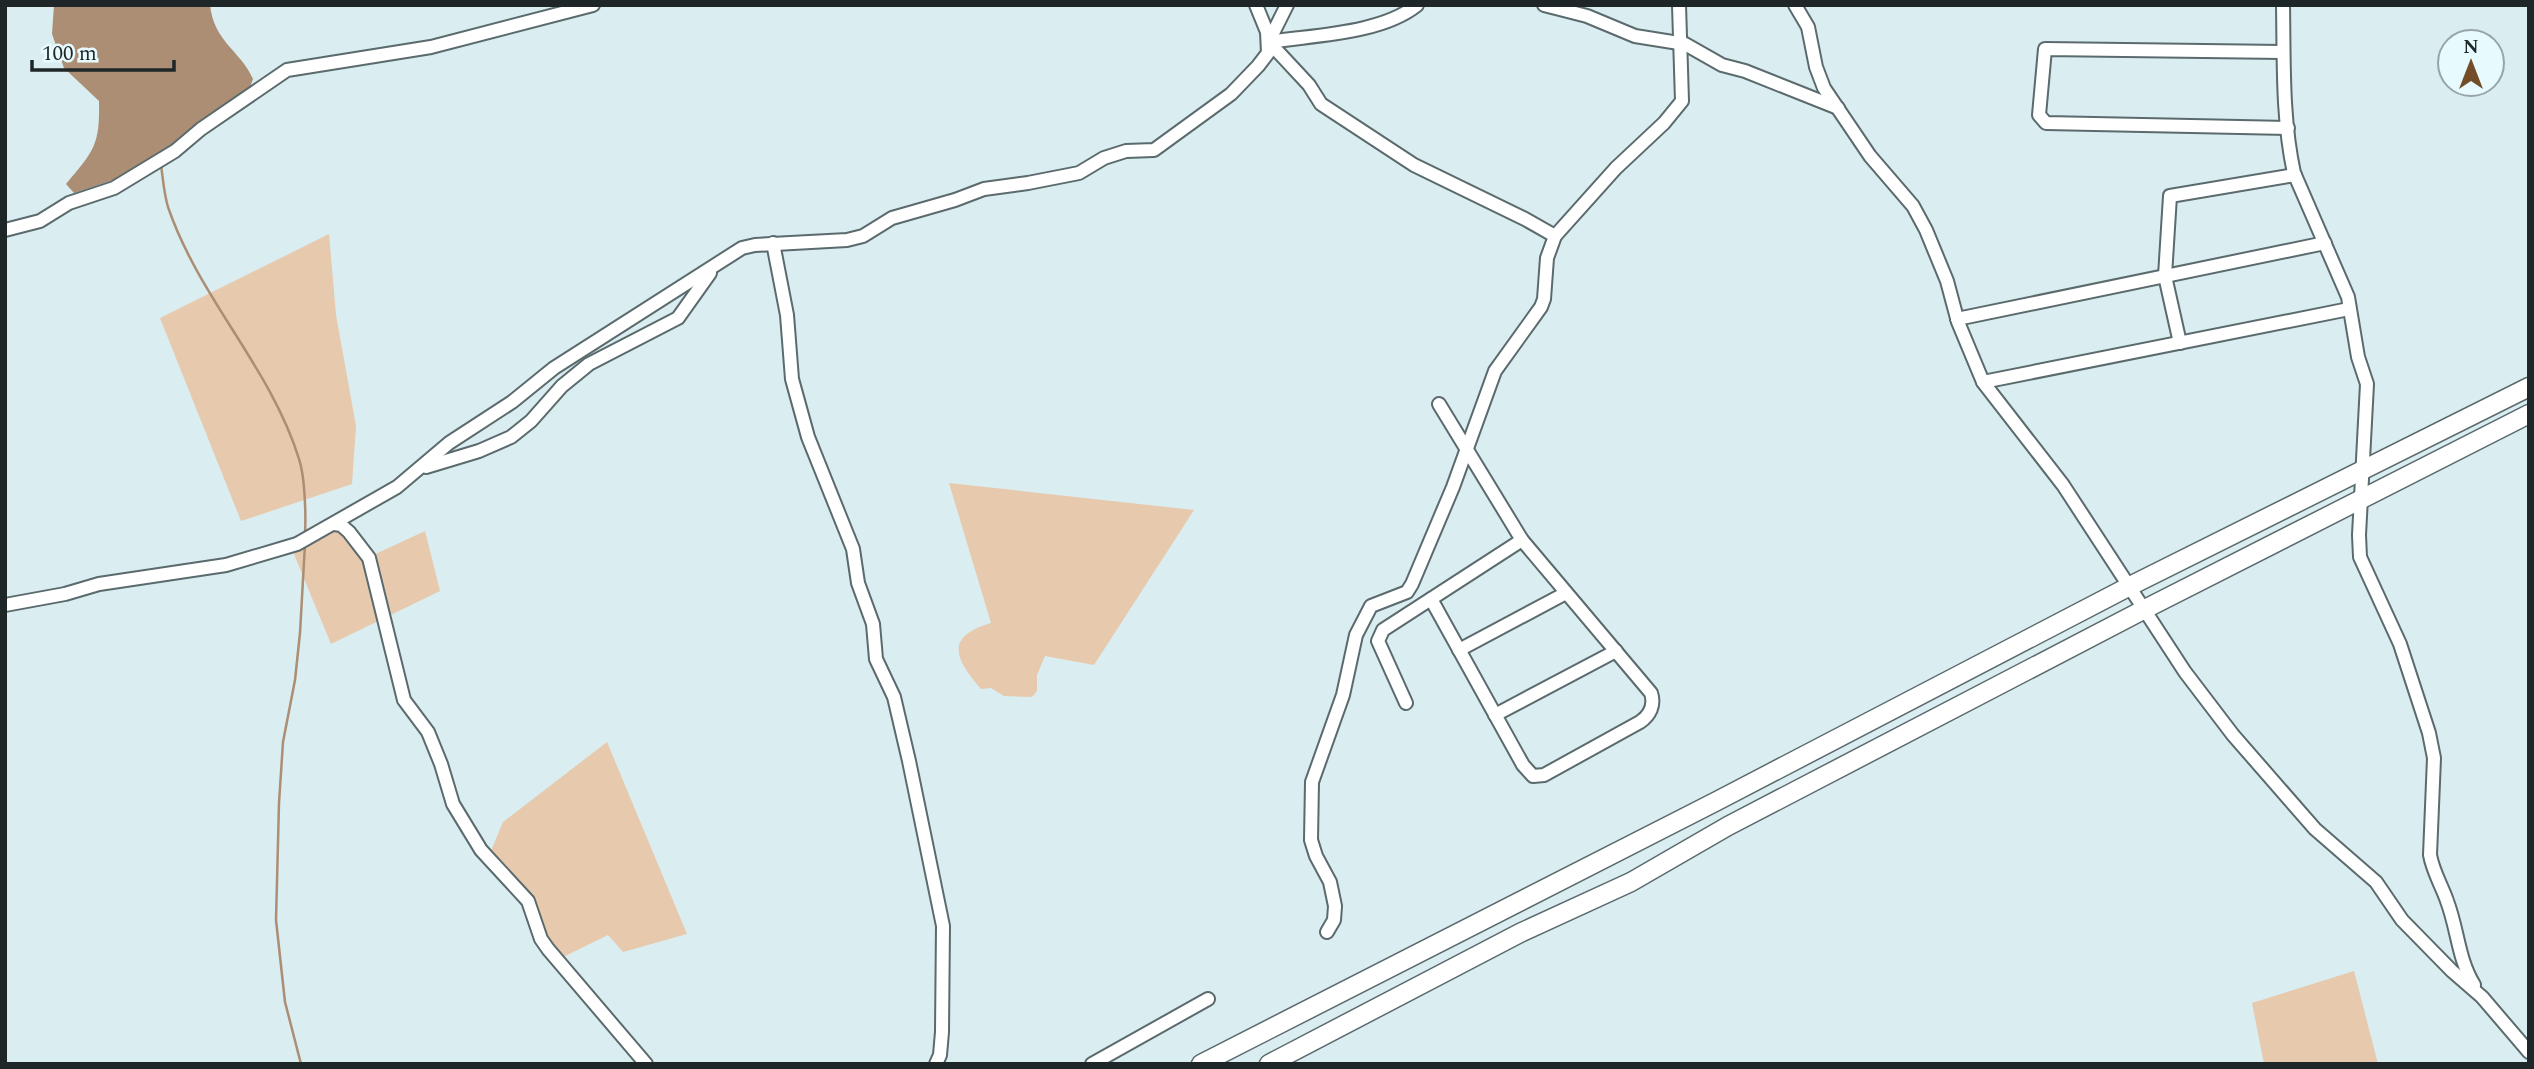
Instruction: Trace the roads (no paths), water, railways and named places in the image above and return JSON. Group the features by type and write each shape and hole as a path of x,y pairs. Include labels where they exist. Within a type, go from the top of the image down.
{"highway":[{"path":"1201,1064 1717,801 2130,586 2529,387"},
{"path":"1269,1064 1520,933 1631,882 1728,826 2145,609 2529,414"}],"street":[{"path":"5,230 40,221 69,203 114,188 176,151 201,129 287,70 431,47 593,5"},
{"path":"5,605 65,594 99,584 226,565 297,544 397,487 423,468 449,443 512,402 554,368 742,248 773,243 847,240 863,236 892,218 955,200 984,188 1079,173 1104,158 1126,151 1154,150 1231,94 1268,53 1267,32 1256,5"},
{"path":"1269,42 1287,5"},
{"path":"1269,42 1347,31 1390,19 1417,5"},
{"path":"1544,5 1587,16 1635,36 1679,43 1732,69 1745,71 1838,109"},
{"path":"1328,932 1334,920 1335,906 1330,882 1311,841 1312,782 1343,695 1356,635 1371,606 1407,592 1412,584 1467,451 1483,400 1496,371 1541,307 1547,258 1555,236 1616,168 1682,101 1679,5"},
{"path":"1796,5 1808,27 1812,54 1824,88 1870,156 1913,206 1937,253 1957,319 1983,382 2063,485 2185,671 2233,735 2315,829 2376,882 2402,920 2482,997"},
{"path":"2283,5 2288,128 2295,175 2348,297 2358,357 2367,384 2360,556 2400,644 2429,733 2434,758 2430,855 2432,866 2448,902 2464,969 2482,997 2529,1052"},
{"path":"1269,42 1309,85 1321,104 1414,165 1555,236"},
{"path":"2283,51 2045,48 2039,115 2046,122 2288,128"},
{"path":"2180,343 2165,276 2170,196 2295,175"},
{"path":"773,243 787,315 792,379 808,437 853,549 858,583 873,624 876,659 894,697 943,926 942,1032 940,1055 936,1064"},
{"path":"1957,319 2325,243"},
{"path":"423,468 479,451 511,437 531,421 562,386 589,364 678,318 717,263"},
{"path":"1983,382 2350,309"},
{"path":"1432,599 1527,772 1534,776 1544,775 1640,722 1651,710 1654,701 1651,693 1522,540 1439,404"},
{"path":"334,524 341,525 349,532 369,558 404,700 428,732 441,764 447,791 460,819 481,850 528,901 541,939 548,950 646,1064"},
{"path":"1406,702 1378,640 1383,630 1522,540"},
{"path":"1460,650 1566,593"},
{"path":"1495,715 1616,651"},
{"path":"1092,1064 1208,999"}],"waterway":[{"path":"161,165 167,202 181,240 287,426 303,475 305,534"},
{"path":"301,1064 285,1002 276,920 283,742 295,680 305,544"}]}
